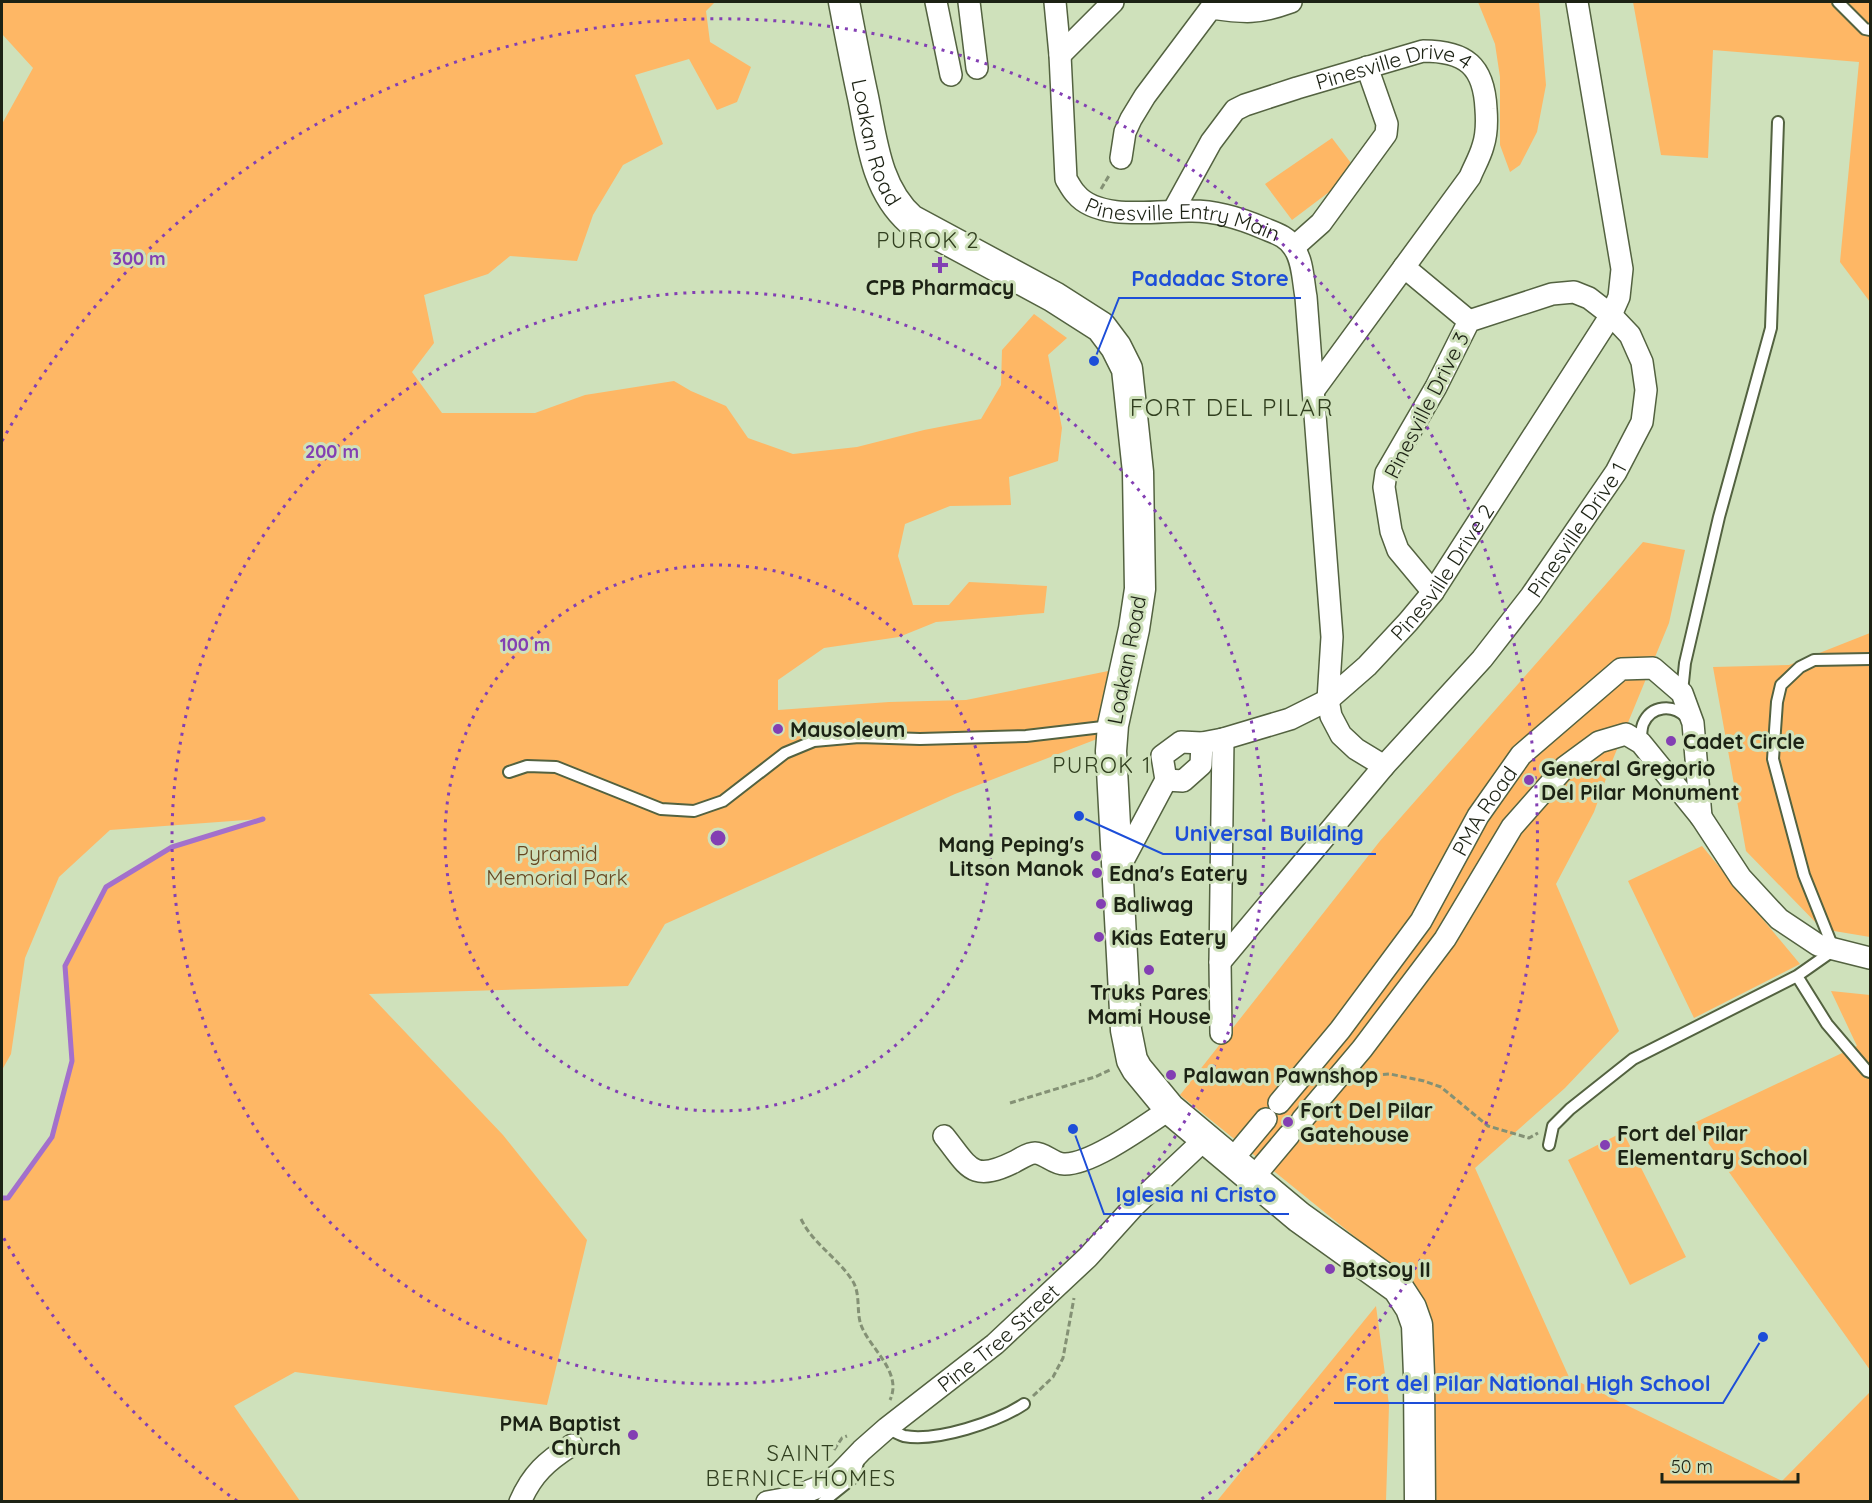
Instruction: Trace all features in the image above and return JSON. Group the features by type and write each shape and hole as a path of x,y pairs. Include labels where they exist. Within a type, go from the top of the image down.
{"main road":[{"name":"Loakan Road","path":"844,2 877,164 899,209 911,220 1054,297 1101,327 1116,347 1127,369 1138,472 1140,589 1134,629 1113,725 1111,760 1126,1030 1132,1060 1170,1109 1299,1217 1398,1288 1411,1308 1417,1324 1419,1502"}],"street":[{"path":"936,2 951,75"},
{"path":"969,2 977,68"},
{"name":"Pinesville Entry Main","path":"1054,2 1060,54 1066,178 1077,196 1105,210 1194,211 1245,221 1284,237 1294,247 1299,257 1306,297 1332,637 1328,700 1331,716 1341,735 1356,749 1384,766"},
{"path":"1060,54 1113,2"},
{"path":"1121,158 1125,132 1131,119 1145,96 1213,5 1253,12 1268,10 1291,2"},
{"path":"1577,2 1622,269 1619,297 1611,315"},
{"name":"Pinesville Drive 4","path":"1173,211 1211,142 1234,110 1245,105 1297,87 1423,51 1440,51 1455,55 1467,61 1480,76 1485,96 1487,127 1482,148 1470,177 1314,390"},
{"path":"1294,247 1321,223 1386,134 1387,124 1367,67"},
{"path":"1404,267 1469,321"},
{"name":"Pinesville Drive 3","path":"1433,592 1398,550 1391,531 1384,486 1386,473 1436,387 1469,321 1552,294 1574,292 1589,298 1611,315"},
{"name":"Pinesville Drive 2","path":"1202,743 1224,739 1290,719 1328,700 1367,666 1433,592 1611,315"},
{"name":"Pinesville Drive 1","path":"1220,962 1384,766 1482,659 1531,596 1617,472 1642,422 1646,390 1642,362 1630,335 1611,315"},
{"name":"PMA Road","path":"1241,1170 1273,1111 1325,1048 1421,921 1478,816 1521,755 1621,669 1653,668 1682,693 1693,723 1701,817"},
{"name":"PMA Road","path":"1241,1170 1295,1128 1353,1071 1445,939 1512,827 1565,767 1599,742 1626,735 1641,742 1701,817 1741,878 1779,919 1818,945 1870,958"},
{"path":"1221,1033 1224,739"},
{"path":"1117,872 1166,780 1162,756 1181,742 1202,743 1201,765 1183,782 1166,780"},
{"path":"1325,1048 1353,1071"},
{"path":"944,1136 969,1168 975,1171 988,1171 1003,1167 1033,1153 1060,1164 1069,1164 1116,1144 1170,1109"},
{"name":"Pine Tree Street","path":"767,1502 794,1497 821,1486 839,1474 858,1442 888,1428 995,1344 1088,1257 1135,1205 1205,1139"},
{"path":"520,1502 526,1488 548,1460 572,1445"}],"lane":[{"path":"1838,2 1865,29 1870,30"},
{"path":"1682,693 1685,663 1719,517 1771,328 1778,122"},
{"path":"1549,1145 1553,1126 1570,1109 1633,1059 1797,976 1834,950 1804,875 1773,759 1777,702 1781,685 1800,667 1814,660 1870,659"},
{"path":"1641,742 1642,725 1650,714 1664,707 1679,710 1693,723"},
{"path":"509,772 527,765 556,767 661,809 694,811 723,801 785,753 814,741 859,737 920,739 1026,736 1113,725"},
{"path":"1797,976 1827,1024 1870,1072"},
{"path":"888,1428 901,1435 928,1437 1007,1415 1024,1404"},
{"path":"823,1502 854,1477 858,1442"}],"path":[{"path":"1091,205 1121,158"},
{"path":"1010,1103 1095,1077 1132,1060"},
{"path":"1353,1071 1390,1074 1441,1087 1488,1126 1529,1138 1553,1126"},
{"path":"801,1219 814,1240 846,1273 855,1286 860,1323 892,1376 892,1394 886,1407"},
{"path":"1024,1404 1053,1377 1063,1358 1074,1296"},
{"path":"839,1474 833,1458 835,1448 842,1437 858,1442"},
{"path":"938,1502 949,1502"}],"green space":[{"name":"Pyramid Memorial Park","path":"2,2 715,2 706,11 710,42 751,67 737,102 717,110 689,59 635,75 663,144 623,165 593,215 577,261 510,256 488,274 424,295 434,343 412,372 442,413 535,413 585,395 674,381 726,406 748,438 793,454 857,447 924,430 981,419 1001,385 1002,350 1034,314 1067,338 1048,355 1062,428 1058,461 1009,477 1011,505 950,506 905,524 898,556 913,605 949,605 969,582 1047,586 1044,613 936,622 899,637 824,648 778,680 778,710 889,702 966,700 1113,670 1097,739 955,794 665,924 628,986 369,994 503,1135 587,1240 547,1405 295,1372 234,1406 300,1501 2,1501 2,1198 8,1198 52,1136 72,1061 65,966 106,887 172,847 259,819 110,830 59,877 25,958 11,1054 2,1070 2,124 33,68 2,34"},
{"path":"1478,2 1539,2 1546,85 1537,132 1520,165 1510,172 1500,145 1500,77 1495,44"},
{"path":"1633,2 1870,2 1870,302 1840,262 1859,62 1713,50 1708,158 1661,155"},
{"path":"1332,138 1357,171 1292,220 1265,184"},
{"path":"1643,542 1685,550 1669,623 1613,759 1594,812 1556,884 1619,1031 1565,1088 1475,1168 1569,1377 1782,1481 1870,1392 1870,1501 1432,1501 1407,1279 1180,1095 1380,841"},
{"path":"1870,633 1870,937 1822,929 1746,851 1713,667 1789,665"},
{"path":"1702,846 1800,964 1694,1018 1628,881"},
{"path":"1831,991 1870,995 1870,1370 1694,1123 1857,1046"},
{"path":"1623,1132 1686,1257 1630,1285 1568,1160"},
{"path":"1376,1306 1389,1405 1386,1501 1217,1501"}],"waterway":[{"path":"2,1198 8,1198 52,1137 72,1061 65,966 106,887 172,847 263,819"}],"place":[{"name":"CPB Pharmacy","path":"940,265"},
{"name":"Padadac Store","path":"1094,361"},
{"name":"Mausoleum","path":"778,729"},
{"name":"Cadet Circle","path":"1671,741"},
{"name":"General Gregorio Del Pilar Monument","path":"1529,780"},
{"name":"Universal Building","path":"1079,816"},
{"name":"Mang Peping's Litson Manok","path":"1096,856"},
{"name":"Edna's Eatery","path":"1097,873"},
{"name":"Baliwag","path":"1101,904"},
{"name":"Kias Eatery","path":"1099,937"},
{"name":"Truks Pares Mami House","path":"1149,970"},
{"name":"Palawan Pawnshop","path":"1171,1075"},
{"name":"Fort Del Pilar Gatehouse","path":"1288,1122"},
{"name":"Iglesia ni Cristo","path":"1073,1129"},
{"name":"Fort del Pilar Elementary School","path":"1605,1145"},
{"name":"Botsoy II","path":"1330,1269"},
{"name":"Fort del Pilar National High School","path":"1763,1337"},
{"name":"PMA Baptist Church","path":"633,1435"}],"district":[{"name":"PUROK 2","path":"928,240"},
{"name":"FORT DEL PILAR","path":"1232,407"},
{"name":"PUROK 1","path":"1102,765"},
{"name":"SAINT BERNICE HOMES","path":"801,1466"}]}
